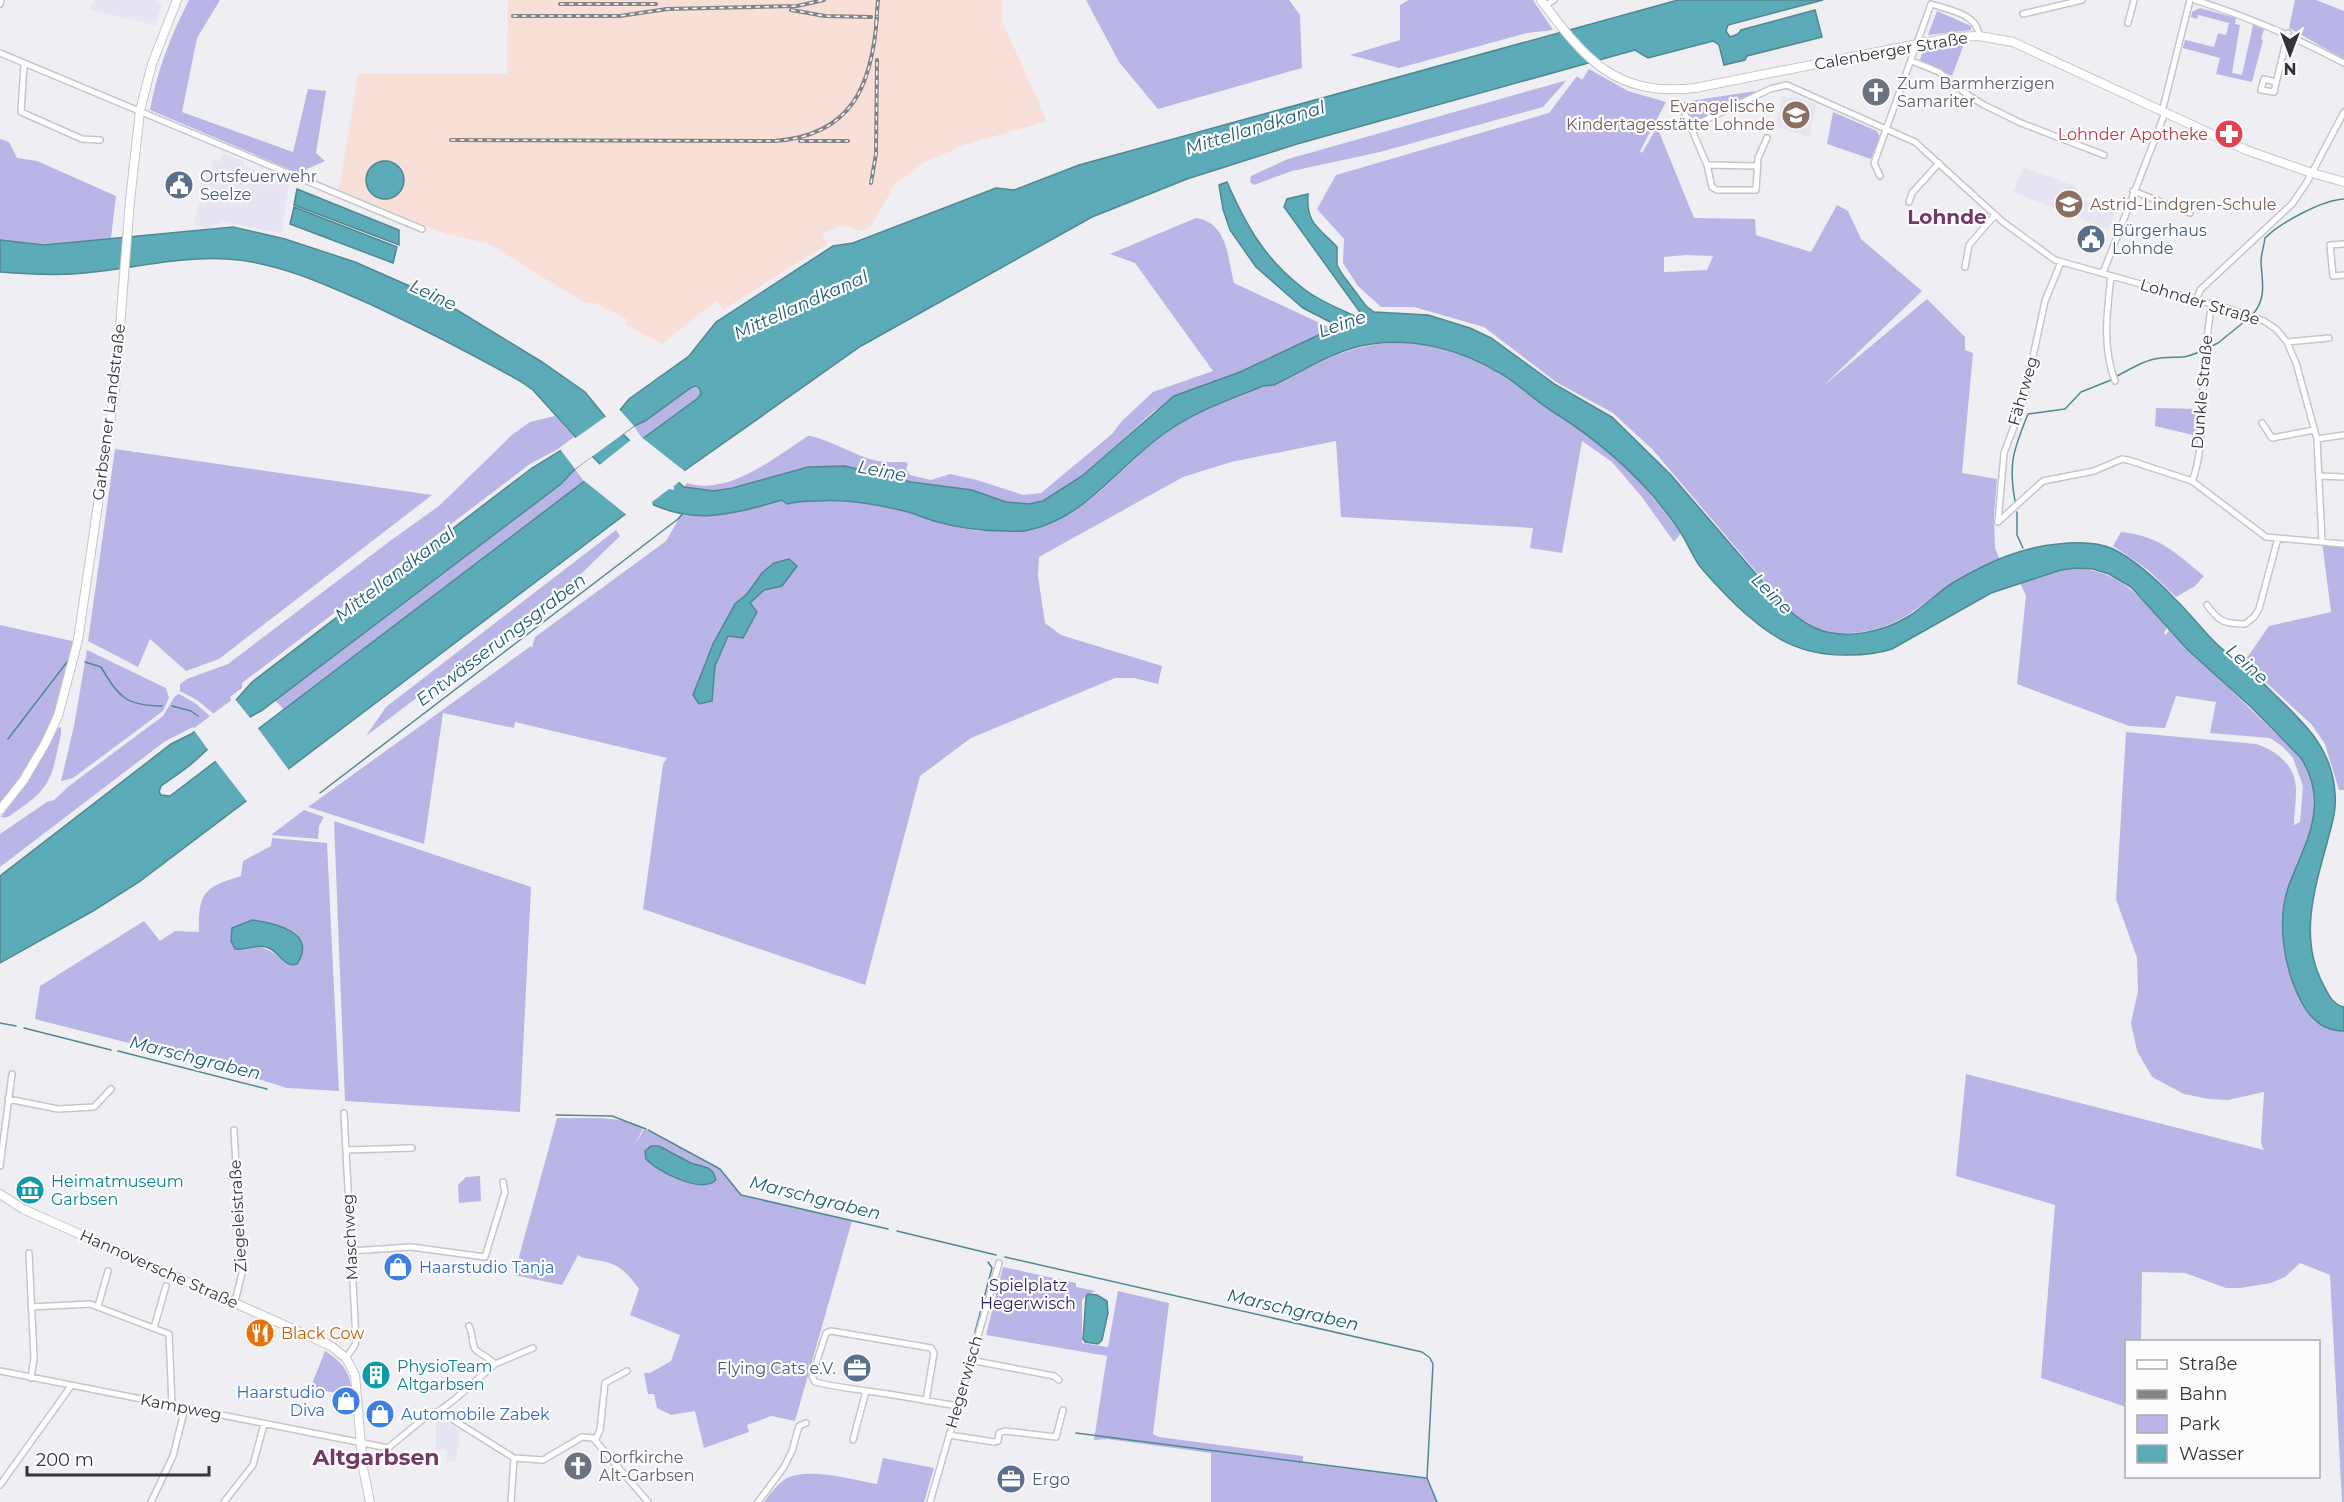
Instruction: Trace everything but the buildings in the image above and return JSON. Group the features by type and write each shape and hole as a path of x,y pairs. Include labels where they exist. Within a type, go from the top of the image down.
{"main road":[{"name":"Garbsener Landstraße","path":"0,810 23,782 46,742 58,716 70,678 78,640 115,389 130,200 140,111 152,64 174,1"},
{"name":"Calenberger Straße","path":"1543,3 1573,42 1597,65 1629,82 1665,89 1680,89 1738,80 1953,37 1979,36 2013,42 2246,150 2344,182"},
{"name":"Hannoversche Straße","path":"0,1194 23,1209 331,1346 346,1358"},
{"path":"346,1358 357,1383 364,1480 370,1502"}],"street":[{"path":"1543,3 1554,0"},
{"path":"2023,14 2082,0"},
{"path":"2128,23 2134,0"},
{"path":"2103,273 2163,112 2193,0 2238,13 2288,33 2344,63"},
{"path":"1880,176 1874,163 1919,43 1931,4 1971,19 1976,25 1979,36"},
{"path":"2276,82 2288,33"},
{"path":"0,53 422,230"},
{"path":"1912,61 1939,72 1984,105 2021,123 2104,155"},
{"path":"24,65 21,112 82,139 100,140"},
{"name":"Lohnder Straße","path":"1691,127 1781,85 1787,85 1915,142 1995,215 2027,241 2061,262 2212,303 2264,321 2276,329 2287,342 2296,363 2317,439 2322,542"},
{"path":"2197,299 2200,290 2292,204 2307,182 2344,112"},
{"path":"1685,114 1707,165 1712,187 1717,190 1756,190 1757,165 1767,138"},
{"path":"1909,202 1912,193 1939,163"},
{"path":"1707,165 1757,165"},
{"path":"2133,191 2190,213"},
{"path":"1965,267 1969,245 1995,215"},
{"path":"2344,244 2330,245 2333,276 2344,275"},
{"name":"Fährweg","path":"2061,262 2045,301 2023,403 2004,453 1998,522 2043,481 2094,471 2122,459 2192,481"},
{"path":"2111,276 2106,314 2106,345 2114,378"},
{"name":"Dunkle Straße","path":"2192,481 2200,435 2204,353 2212,303"},
{"path":"2287,342 2329,338"},
{"path":"2262,423 2272,438 2314,430"},
{"path":"2317,439 2344,435"},
{"path":"2319,476 2344,477"},
{"path":"2192,481 2266,537 2344,544"},
{"path":"2207,605 2216,617 2225,622 2245,624 2254,617 2259,609 2278,538"},
{"path":"0,1166 12,1074"},
{"path":"8,1098 58,1109 94,1107 111,1089"},
{"name":"Maschweg","path":"344,1113 356,1342 346,1358"},
{"name":"Ziegeleistraße","path":"234,1130 242,1273 235,1302"},
{"path":"346,1150 412,1148"},
{"path":"351,1251 411,1247 485,1257 505,1192 503,1182"},
{"path":"29,1253 34,1358 31,1378"},
{"name":"Hegerwisch","path":"930,1502 999,1263"},
{"path":"98,1306 108,1271"},
{"path":"154,1328 166,1286"},
{"path":"31,1307 84,1304 98,1306 169,1334 172,1406"},
{"path":"469,1326 476,1350 495,1365"},
{"path":"926,1401 934,1353 931,1348 829,1331 825,1334 812,1378 817,1382 866,1391 926,1401 957,1406"},
{"path":"361,1443 390,1448 422,1419 439,1411 495,1365 533,1348"},
{"path":"970,1360 1054,1376 1059,1380"},
{"name":"Kampweg","path":"0,1371 361,1443"},
{"path":"596,1439 600,1430 605,1383 627,1371"},
{"path":"0,1485 71,1386"},
{"path":"853,1440 866,1391"},
{"path":"152,1502 173,1456 185,1408"},
{"path":"949,1435 994,1442 998,1441 999,1433 1005,1431 1056,1437 1063,1410"},
{"path":"439,1411 514,1458 543,1460 582,1437 596,1439 648,1502"},
{"path":"758,1502 784,1467 799,1426 806,1423"},
{"path":"224,1502 254,1465 264,1424"},
{"path":"511,1502 514,1458"}],"shaded area":[{"path":"94,0 156,0 162,5 155,25 90,10"},
{"path":"508,0 1002,0 1002,21 1047,121 967,144 923,163 895,184 871,227 861,231 842,225 822,234 827,244 723,310 716,301 662,344 624,324 628,320 595,303 585,303 489,244 443,233 339,190 358,74 507,74"},
{"name":"Evangelische Kindertagesstätte Lohnde","path":"1782,96 1816,104 1809,138 1776,126"},
{"path":"223,153 244,161 243,165 271,176 273,172 290,179 281,233 223,222 209,228 194,225 204,180 209,174 213,159 219,162"},
{"name":"Astrid-Lindgren-Schule","path":"2023,167 2078,187 2075,197 2116,212 2108,230 2013,192"},
{"path":"436,1420 445,1421 460,1430 456,1462 447,1461 446,1450 436,1450"}],"green space":[{"path":"189,0 220,0 197,38 182,112 293,152 308,89 326,91 316,153 325,161 298,173 150,110 165,54"},
{"path":"1086,0 1289,0 1300,15 1302,68 1158,109 1119,62"},
{"path":"1408,0 1533,0 1553,30 1527,33 1399,68 1350,55 1400,40 1400,5"},
{"path":"2295,0 2316,0 2344,11 2344,59 2289,28"},
{"path":"2200,8 2236,18 2235,24 2240,25 2232,73 2242,75 2253,25 2264,29 2252,82 2216,74 2220,58 2183,48 2185,40 2214,47 2218,33 2226,35 2229,23 2198,15 2197,19 2191,17 2192,12"},
{"path":"1937,11 1971,26 1971,30 1928,35"},
{"path":"1964,44 1952,76 1920,60 1923,49"},
{"path":"1589,69 1628,91 1666,102 1640,151 1642,153 1657,127 1694,218 1755,219 1756,235 1811,252 1837,205 1848,211 1861,239 1922,291 1822,387 1927,299 1965,337 1965,350 1973,353 1962,473 1997,479 1994,516 1995,548 2000,560 1963,577 1905,617 1880,628 1841,633 1814,628 1781,603 1653,450 1613,413 1556,382 1484,327 1414,307 1381,307 1358,286 1343,263 1344,239 1317,209 1336,175 1549,113 1577,76 1582,80","holes":["1713,256 1707,270 1664,272 1664,257"]},
{"path":"1566,81 1543,107 1380,152 1292,171 1254,185 1250,182 1251,176 1288,159"},
{"path":"1756,91 1749,97 1693,123 1683,102"},
{"path":"1833,112 1877,131 1880,137 1871,159 1827,144"},
{"path":"0,139 9,142 17,158 37,161 116,196 111,238 44,245 0,240"},
{"path":"1196,218 1207,221 1220,234 1234,283 1328,327 1339,326 1240,372 1195,388 1154,411 1082,476 1043,502 1029,504 1006,502 972,490 911,482 845,466 826,466 714,491 684,487 687,483 703,486 734,480 766,464 808,436 873,460 906,462 908,464 906,469 910,475 931,480 950,474 1023,495 1041,493 1112,434 1122,421 1153,392 1213,371 1135,263 1110,254"},
{"path":"1393,343 1425,343 1444,347 1478,361 1494,371 1615,456 1645,488 1681,533 1674,542 1642,497 1612,462 1582,441 1562,553 1530,548 1533,528 1341,517 1336,441 1231,462 1183,477 1039,557 1038,576 1045,623 1061,635 1162,666 1158,684 1134,678 1115,678 971,738 920,776 865,985 643,909 663,764 667,758 515,722 514,728 443,713 424,844 308,807 531,646 532,648 535,637 666,541 681,515 732,513 782,500 787,504 815,499 831,499 880,505 952,526 976,530 997,530 1034,522 1081,506 1154,441 1193,416 1263,386 1274,385 1317,363 1345,352"},
{"path":"692,386 700,389 701,394 698,398 642,439 634,426 645,421"},
{"path":"2156,408 2199,409 2197,436 2155,426"},
{"path":"555,416 574,437 558,449 530,464 242,683 242,688 230,697 232,701 214,714 197,700 180,691 180,684 187,679 228,664 439,506 513,434 530,422"},
{"path":"115,449 432,495 219,659 186,671 150,639 138,667 88,641"},
{"path":"575,469 584,481 568,494 284,710 275,700 561,484"},
{"path":"616,530 620,536 580,575 366,736 386,707"},
{"path":"2121,532 2146,537 2166,546 2204,576 2195,586 2176,597 2148,570 2113,546"},
{"path":"2322,542 2344,544 2344,790 2339,790 2325,744 2312,725 2244,662 2269,626 2331,612"},
{"path":"2076,568 2092,570 2118,580 2138,596 2167,628 2164,633 2166,635 2169,630 2301,758 2313,784 2314,814 2284,944 2289,972 2305,1008 2314,1021 2325,1027 2344,1031 2344,1502 2342,1502 2330,1275 2300,1263 2285,1277 2271,1283 2226,1288 2185,1273 2142,1272 2141,1340 2125,1340 2125,1407 2041,1378 2055,1205 1956,1176 1966,1074 2264,1150 2261,1143 2264,1092 2228,1100 2184,1094 2152,1077 2137,1051 2131,1023 2138,991 2137,958 2116,899 2126,732 2256,744 2272,751 2285,761 2293,775 2296,792 2294,825 2300,822 2303,786 2293,758 2282,746 2270,738 2210,733 2216,702 2176,696 2165,728 2129,726 2017,684 2026,596 2020,583 2061,570"},
{"path":"0,625 72,641 73,646 50,726 31,761 0,804"},
{"path":"87,650 166,688 169,698 163,711 73,778 61,781 74,726"},
{"path":"179,694 195,703 211,717 195,729 193,727 164,742 0,867 0,834 47,802 54,800 69,786 163,716 175,696"},
{"path":"61,727 53,769 45,786 12,814 1,817 28,780 58,728"},
{"path":"304,810 324,817 319,826 318,839 271,835"},
{"path":"334,821 531,887 520,1112 345,1101"},
{"path":"272,838 327,843 339,1091 287,1088 207,1063 35,1019 40,986 144,921 160,941 175,931 199,932 202,900 211,888 241,876 243,861 271,846","holes":["252,920 275,924 286,964 267,949 244,950"]},
{"path":"557,1118 601,1118 634,1124 643,1128 635,1145 644,1129 720,1169 741,1195 852,1221 795,1421 771,1416 747,1425 749,1432 704,1448 695,1411 671,1415 657,1408 654,1394 648,1394 644,1373 650,1373 671,1361 680,1335 630,1315 639,1289 630,1277 610,1263 578,1255 562,1285 514,1275"},
{"path":"480,1176 481,1201 459,1203 458,1185 466,1177"},
{"name":"Spielplatz Hegerwisch","path":"1003,1267 1076,1283 1076,1287 1096,1291 1082,1300 1082,1343 1108,1347 1118,1291 1169,1303 1153,1434 1159,1437 1303,1456 1303,1463 1427,1478 1437,1502 1211,1502 1211,1453 1107,1439 1094,1440 1107,1356 986,1335"},
{"path":"325,1351 337,1359 345,1369 350,1380 352,1395 310,1389"},
{"path":"883,1458 934,1468 924,1502 764,1502 780,1483 796,1475 832,1475 877,1484"}],"water":[{"path":"1678,0 1823,0 1728,25 1726,31 1730,37 1741,30 1815,10 1822,37 1747,56 1745,60 1724,65 1719,45 1713,41 1648,58 1635,50 1297,144 1187,179 1092,217 861,346 674,478 684,487 714,491 808,467 845,466 911,482 972,490 1006,502 1029,504 1043,501 1082,476 1174,396 1240,372 1338,326 1303,308 1256,267 1230,230 1223,209 1219,185 1227,182 1258,241 1290,278 1323,301 1357,317 1362,315 1284,207 1287,199 1308,194 1311,219 1337,247 1337,265 1366,306 1374,312 1428,315 1470,328 1491,338 1556,385 1612,417 1671,475 1781,603 1801,620 1815,628 1838,634 1851,634 1888,626 1909,616 1948,586 1979,568 2017,552 2044,546 2065,543 2100,545 2122,554 2146,571 2214,642 2239,660 2295,714 2314,737 2328,762 2333,777 2335,806 2314,896 2310,932 2316,967 2323,984 2333,1001 2344,1007 2344,1031 2330,1029 2313,1018 2295,988 2286,959 2283,929 2285,899 2313,820 2314,796 2308,770 2301,758 2252,708 2188,650 2131,587 2109,574 2093,569 2061,570 1991,593 1886,651 1848,655 1800,648 1773,635 1736,605 1699,565 1678,528 1654,497 1621,463 1584,433 1487,366 1452,351 1416,343 1398,342 1349,349 1274,385 1263,386 1200,412 1165,433 1102,489 1068,514 1049,524 1026,531 961,527 893,508 851,501 806,501 787,504 782,500 747,510 696,516 662,508 644,500 139,882 93,911 0,963 0,876 171,744 191,734 236,700 252,682 532,468 578,440 533,390 520,381 466,351 392,315 302,276 265,265 227,259 188,260 73,274 0,272 0,240 44,245 233,227 285,239 355,262 439,299 542,362 585,392 607,419 620,410 629,399 689,356 716,322 833,246 853,243 996,188 1014,190 1079,165","holes":["696,386 700,389 701,394 698,398 634,445 623,434","592,456 603,467 170,796 161,795 159,792 161,786 189,766 228,732 261,711 561,484"]},
{"path":"385,161 398,167 404,180 398,193 385,199 372,193 366,180 372,167"},
{"path":"297,189 399,230 399,245 294,205"},
{"path":"294,207 397,247 393,263 290,224"},
{"path":"789,559 797,566 782,586 764,590 750,603 757,612 743,638 728,636 715,666 712,701 699,704 693,695 713,644 735,604 747,594 762,573 774,563"},
{"path":"252,920 281,927 298,937 302,944 302,953 297,964 289,964 273,950 265,947 235,949 231,941 232,928"},
{"path":"651,1146 659,1146 691,1163 708,1168 713,1172 716,1180 709,1184 690,1183 669,1175 646,1159 645,1151"},
{"path":"1088,1294 1097,1295 1107,1301 1108,1313 1102,1340 1098,1344 1085,1342 1083,1339"}],"pier":[{"path":"618,408 634,426 575,469 560,449"},
{"path":"640,436 687,473 679,478 681,480 674,486 674,490 669,489 652,502 653,506 644,504 628,516 582,479 632,439 634,441"},
{"path":"234,698 251,719 209,751 193,729"},
{"path":"257,727 291,773 249,804 214,759"}],"waterway":[{"path":"2253,314 2262,296 2261,259 2265,238 2302,213 2324,203 2344,199"},
{"path":"2208,348 2218,343 2250,317"},
{"path":"2115,377 2148,361 2186,356 2203,350"},
{"path":"2015,501 2012,466 2019,437 2028,414 2065,409 2081,392 2111,380"},
{"path":"2017,512 2017,535 2023,548"},
{"name":"Entwässerungsgraben","path":"320,793 683,513"},
{"path":"8,739 67,662"},
{"path":"85,662 101,667 113,686 125,698 140,704 162,706"},
{"path":"172,706 191,711 198,716"},
{"name":"Marschgraben","path":"0,1023 16,1026"},
{"name":"Marschgraben","path":"24,1028 111,1050"},
{"name":"Marschgraben","path":"118,1051 267,1089"},
{"name":"Marschgraben","path":"556,1115 612,1116 646,1129"},
{"name":"Marschgraben","path":"648,1130 720,1169 741,1195 888,1229"},
{"name":"Marschgraben","path":"897,1231 996,1255"},
{"name":"Marschgraben","path":"1005,1257 1422,1352 1430,1358 1433,1364 1427,1478 1437,1502"},
{"path":"975,1332 992,1268 988,1262"},
{"path":"1076,1433 1426,1478"}],"railway":[{"path":"513,16 620,16 667,9 797,6 824,0"},
{"path":"876,24 878,0"},
{"path":"560,4 656,4"},
{"path":"791,10 825,16 871,17"},
{"path":"451,140 775,141 801,137 823,129 840,117 853,102 863,85 870,64 877,16"},
{"path":"871,183 876,154 877,60"},
{"path":"800,141 848,141"}],"place":[{"name":"Zum Barmherzigen Samariter","path":"1876,92"},
{"name":"Evangelische Kindertagesstätte Lohnde","path":"1796,115"},
{"name":"Lohnder Apotheke","path":"2229,134"},
{"name":"Ortsfeuerwehr Seelze","path":"179,185"},
{"name":"Astrid-Lindgren-Schule","path":"2069,204"},
{"name":"Bürgerhaus Lohnde","path":"2091,239"},
{"name":"Heimatmuseum Garbsen","path":"30,1190"},
{"name":"Haarstudio Tanja","path":"398,1267"},
{"name":"Black Cow","path":"260,1333"},
{"name":"Flying Cats e.V.","path":"857,1368"},
{"name":"PhysioTeam Altgarbsen","path":"376,1375"},
{"name":"Haarstudio Diva","path":"346,1401"},
{"name":"Automobile Zabek","path":"380,1414"},
{"name":"Dorfkirche Alt-Garbsen","path":"578,1466"},
{"name":"Ergo","path":"1011,1479"}],"district":[{"name":"Lohnde","path":"1947,217"},
{"name":"Altgarbsen","path":"376,1457"}],"water label":[{"name":"Mittellandkanal","path":"1255,128"},
{"name":"Leine","path":"433,295"},
{"name":"Mittellandkanal","path":"801,305"},
{"name":"Leine","path":"1342,324"},
{"name":"Leine","path":"882,471"},
{"name":"Mittellandkanal","path":"395,574"},
{"name":"Leine","path":"1772,594"},
{"name":"Leine","path":"2247,664"}]}
